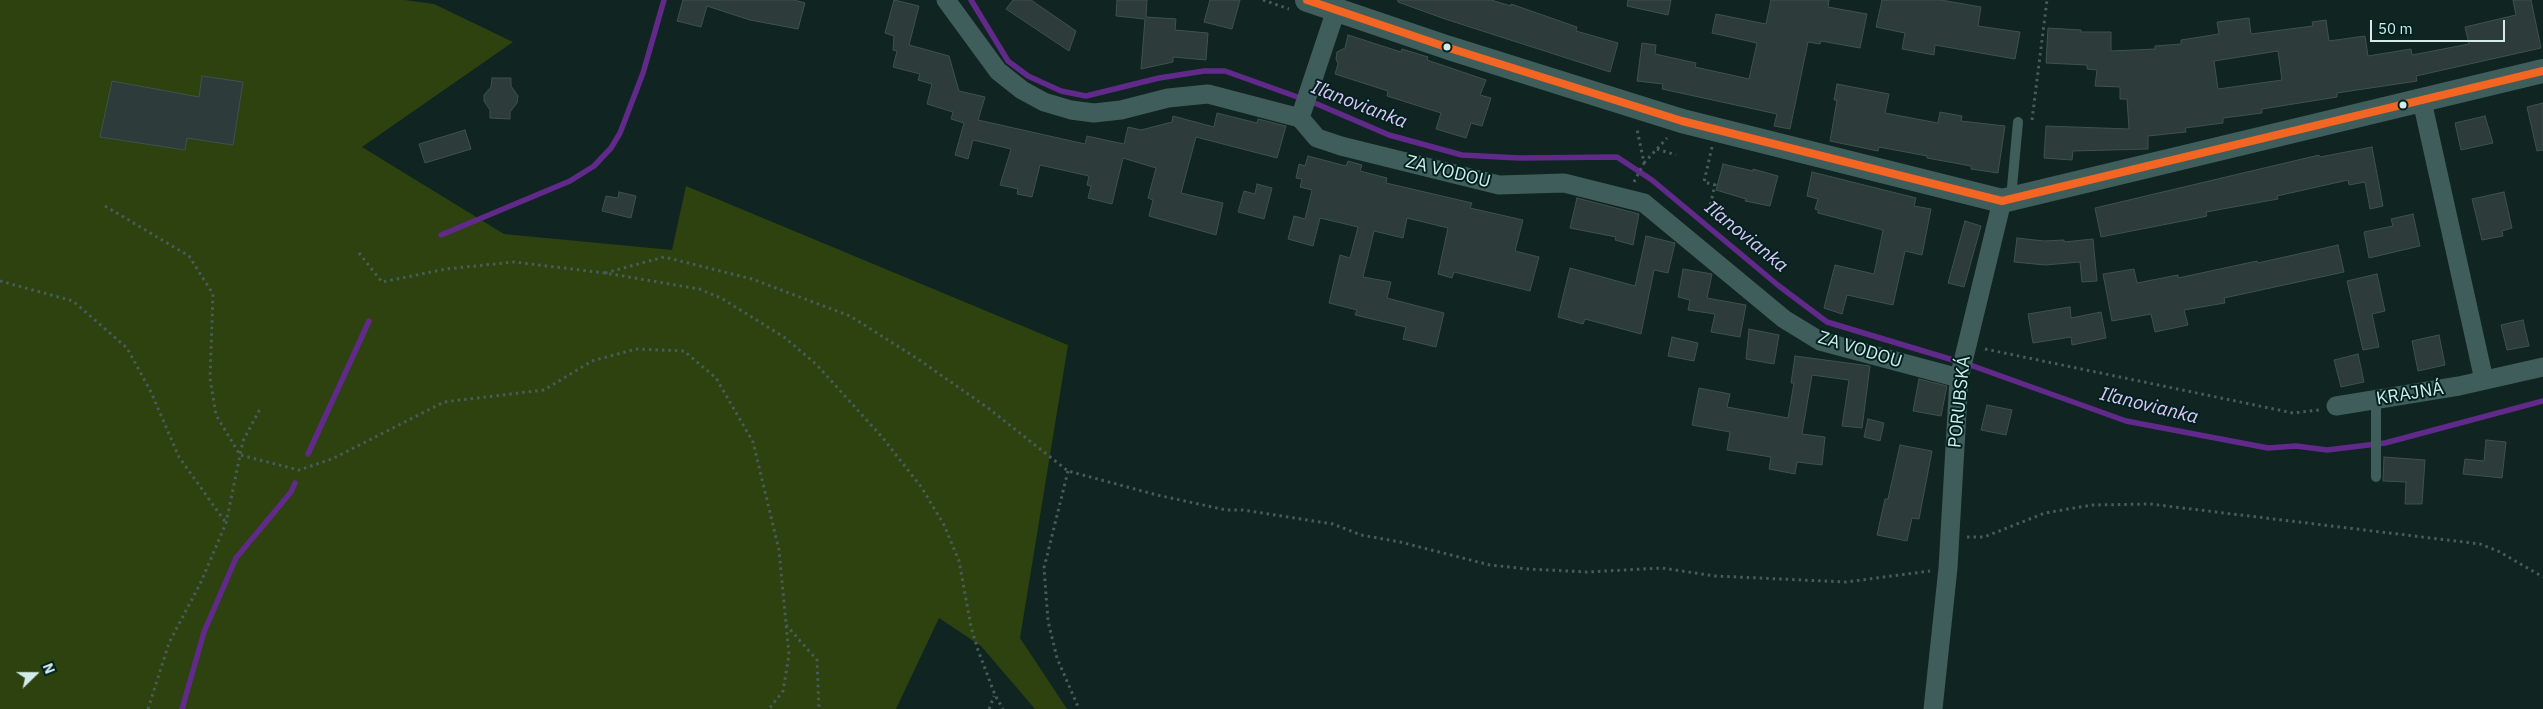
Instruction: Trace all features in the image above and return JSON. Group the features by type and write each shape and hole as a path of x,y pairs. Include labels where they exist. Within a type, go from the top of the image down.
{"street":[{"path":"946,0 998,72 1022,90 1044,102 1070,110 1094,113 1121,110 1168,98 1208,94 1304,108 1336,10"},
{"path":"1306,0 1458,50 1717,130 2006,200 2422,102 2543,71"},
{"path":"2422,102 2484,380"},
{"name":"ZA VODOU","path":"1304,108 1317,138 1350,148 1499,185 1564,183 1644,203 1784,319 1820,341 1963,362"},
{"name":"PORUBSKÁ","path":"1933,709 1948,568 1963,362 2006,200"},
{"name":"KRAJNÁ","path":"2336,406 2376,401 2543,367"}],"lane":[{"path":"2006,200 2018,122"},
{"path":"2376,401 2376,477"}],"path":[{"path":"2030,130 2047,0"},
{"path":"1643,164 1636,124 1645,126"},
{"path":"1634,181 1643,164 1671,134 1662,131"},
{"path":"1713,144 1704,182 1715,185 1710,206 1725,210"},
{"path":"1657,149 1676,155"},
{"path":"105,206 189,256 212,294 210,378 216,415 240,455 299,470 332,459 444,402 544,390 592,361 636,348 684,351 716,378 753,442 779,550 789,655 783,691 769,709"},
{"path":"359,253 382,282 446,269 514,262 605,273 699,289 721,298 784,337 831,380 904,464 944,525 959,561 971,627 994,695 1003,709"},
{"path":"605,273 664,257 752,279 850,316 918,359 988,408 1068,471 1226,510 1243,510 1333,524 1361,535 1400,542 1490,565 1587,572 1662,568 1715,576 1846,582 1948,568"},
{"path":"0,281 73,301 127,348 151,392 179,456 226,523"},
{"path":"1963,362 2293,413 2336,406"},
{"path":"148,709 169,643 201,582 226,523 243,441 261,407"},
{"path":"1068,471 1044,568 1048,621 1057,658 1079,709"},
{"path":"1949,539 1974,538 2045,513 2068,509 2127,504 2183,506 2266,519 2480,544 2498,551 2543,577"},
{"path":"786,624 817,660 819,709"},
{"path":"989,709 994,695"}],"green space":[{"path":"0,0 405,0 434,4 513,42 362,147 504,234 672,250 686,186 1068,345 1020,638 1067,709 1035,709 981,646 939,618 896,709 0,709"}],"building":[{"path":"683,0 794,0 805,3 798,29 750,20 707,6 701,27 677,21"},
{"path":"894,0 919,6 909,45 949,56 959,91 985,97 978,120 1085,144 1087,136 1124,144 1128,127 1141,130 1172,122 1173,116 1214,127 1217,113 1257,123 1258,119 1286,126 1277,158 1196,137 1181,193 1223,203 1216,235 1149,216 1153,200 1148,198 1156,168 1123,158 1112,204 1088,198 1091,186 1087,185 1089,176 1040,165 1032,197 1017,194 1018,189 1000,185 1011,149 973,140 968,159 955,155 964,123 951,119 953,112 927,104 932,84 918,80 920,74 893,67 897,51 893,50 894,36 885,33"},
{"path":"1013,0 1031,0 1076,31 1069,51 1006,9"},
{"path":"1117,0 1147,0 1146,17 1176,19 1175,30 1208,33 1206,60 1173,57 1173,62 1141,69 1145,19 1116,16"},
{"path":"1210,0 1240,0 1232,29 1204,22"},
{"path":"1398,0 1491,0 1511,6 1511,4 1577,27 1576,31 1618,43 1610,72 1445,19 1398,2"},
{"path":"1628,0 1671,0 1668,15 1627,6"},
{"path":"1771,0 1829,0 1828,7 1867,14 1860,48 1821,41 1820,44 1808,42 1790,129 1774,126 1777,114 1662,89 1663,84 1637,81 1642,43 1656,45 1655,54 1696,63 1695,67 1749,79 1757,43 1712,33 1716,14 1766,24"},
{"path":"1882,0 1941,0 1981,7 1978,26 2020,32 2015,59 1935,45 1934,55 1902,49 1905,33 1876,27"},
{"path":"2513,0 2531,0 2541,48 2416,76 2417,81 2337,93 2337,97 2262,109 2262,113 2223,118 2223,123 2185,128 2186,132 2148,136 2148,149 2073,151 2072,160 2044,158 2046,126 2129,129 2127,99 2120,99 2120,87 2095,86 2097,70 2087,69 2087,65 2046,63 2048,28 2081,30 2081,32 2111,32 2111,51 2155,49 2155,46 2181,44 2181,40 2219,34 2217,22 2249,18 2251,34 2313,26 2312,22 2326,20 2329,41 2365,36 2368,56 2411,49 2412,55 2469,44 2465,27 2516,15","holes":["2278,51 2282,80 2218,89 2214,61"]},
{"path":"1348,35 1401,52 1402,49 1428,57 1427,60 1486,80 1480,95 1491,98 1482,126 1471,123 1466,138 1436,129 1441,113 1387,96 1388,91 1335,74 1338,64 1336,59 1337,52 1345,48"},
{"path":"202,76 243,82 233,145 187,138 185,150 100,137 112,81 199,97"},
{"path":"492,78 511,78 511,86 518,96 517,103 510,112 510,119 490,118 490,110 484,101 484,95 491,87"},
{"path":"1837,84 1889,94 1885,113 1938,123 1940,112 1962,116 1961,121 2005,126 1998,173 1971,169 1971,166 1927,158 1927,156 1879,147 1878,151 1830,141 1837,100 1834,100"},
{"path":"2543,103 2543,150 2537,151 2527,107"},
{"path":"2485,116 2493,143 2461,150 2455,123"},
{"path":"465,130 471,149 425,163 419,144"},
{"path":"2372,147 2383,206 2370,209 2365,182 2349,185 2348,180 2277,196 2278,199 2206,212 2207,216 2101,237 2095,208 2319,155 2320,157"},
{"path":"1308,156 1346,166 1348,161 1362,165 1360,171 1387,178 1386,183 1472,203 1470,208 1523,220 1515,251 1539,257 1530,291 1454,272 1452,278 1438,274 1448,228 1407,218 1403,238 1374,231 1363,277 1391,282 1387,298 1444,313 1436,347 1403,339 1406,327 1355,315 1357,310 1329,303 1340,255 1350,258 1358,227 1320,218 1313,246 1288,239 1294,216 1305,219 1312,190 1300,187 1302,179 1296,178 1299,164 1305,166"},
{"path":"1723,164 1753,171 1753,169 1778,176 1770,206 1745,201 1746,199 1716,190"},
{"path":"1812,172 1916,198 1914,206 1931,209 1922,255 1905,251 1893,305 1847,295 1842,314 1824,308 1835,265 1874,274 1883,230 1818,213 1818,210 1815,209 1818,199 1807,196"},
{"path":"1257,184 1272,188 1264,219 1238,212 1244,191 1255,194"},
{"path":"619,192 636,196 631,218 602,211 606,196 618,198"},
{"path":"2504,192 2512,228 2502,231 2503,236 2482,240 2472,199"},
{"path":"1577,198 1639,214 1633,245 1615,240 1616,237 1570,228"},
{"path":"2413,214 2420,246 2369,258 2364,232 2393,226 2391,219"},
{"path":"1965,221 1981,226 1964,287 1948,283"},
{"path":"1646,236 1675,243 1668,273 1654,270 1641,334 1585,319 1583,324 1558,317 1570,268 1635,286"},
{"path":"2017,238 2044,241 2064,240 2064,242 2093,239 2097,281 2082,282 2080,262 2045,265 2014,262"},
{"path":"2338,245 2344,272 2224,298 2225,303 2184,310 2188,325 2155,332 2151,314 2112,321 2103,274 2134,269 2137,283 2178,275 2178,278"},
{"path":"1683,269 1712,274 1707,298 1746,305 1740,337 1711,332 1715,314 1688,310 1690,300 1678,297"},
{"path":"2377,274 2385,311 2372,314 2379,347 2363,350 2347,281"},
{"path":"2070,307 2071,318 2101,312 2106,338 2072,345 2071,337 2033,343 2028,314"},
{"path":"2523,320 2529,346 2507,350 2501,325"},
{"path":"1749,329 1779,335 1774,364 1746,359"},
{"path":"2439,335 2445,365 2418,371 2412,341"},
{"path":"1672,337 1698,343 1694,361 1668,356"},
{"path":"2358,354 2364,382 2341,387 2334,360"},
{"path":"1795,356 1870,366 1862,428 1842,426 1849,380 1812,375 1802,434 1825,437 1822,465 1797,462 1795,474 1769,469 1771,457 1727,450 1730,432 1692,425 1699,388 1730,394 1727,407 1788,418 1794,383 1791,383"},
{"path":"1919,379 1947,386 1941,416 1913,411"},
{"path":"1987,405 2012,410 2006,435 1981,430"},
{"path":"1868,419 1884,423 1880,441 1864,437"},
{"path":"2486,440 2506,442 2502,478 2463,474 2465,459 2484,461"},
{"path":"1900,445 1932,451 1919,519 1912,518 1907,541 1877,535 1885,499 1888,499"},
{"path":"2384,457 2425,460 2422,504 2405,504 2406,482 2383,481"}],"waterway":[{"path":"441,235 570,181 594,166 611,148 620,133 643,73 664,0"},
{"name":"Iľanovianka","path":"971,0 1008,61 1028,76 1061,91 1086,96 1159,78 1204,71 1225,71 1317,104 1389,135 1462,155 1519,158 1617,157 1652,180 1779,286 1827,322 1973,366 2126,421 2268,448 2296,446 2327,450 2385,443 2543,401"},
{"path":"308,454 369,321"},
{"path":"182,709 204,632 236,558 291,492 295,483"}],"transit line":[{"path":"1307,0 1449,48 1682,121 2002,201 2543,71"}]}
